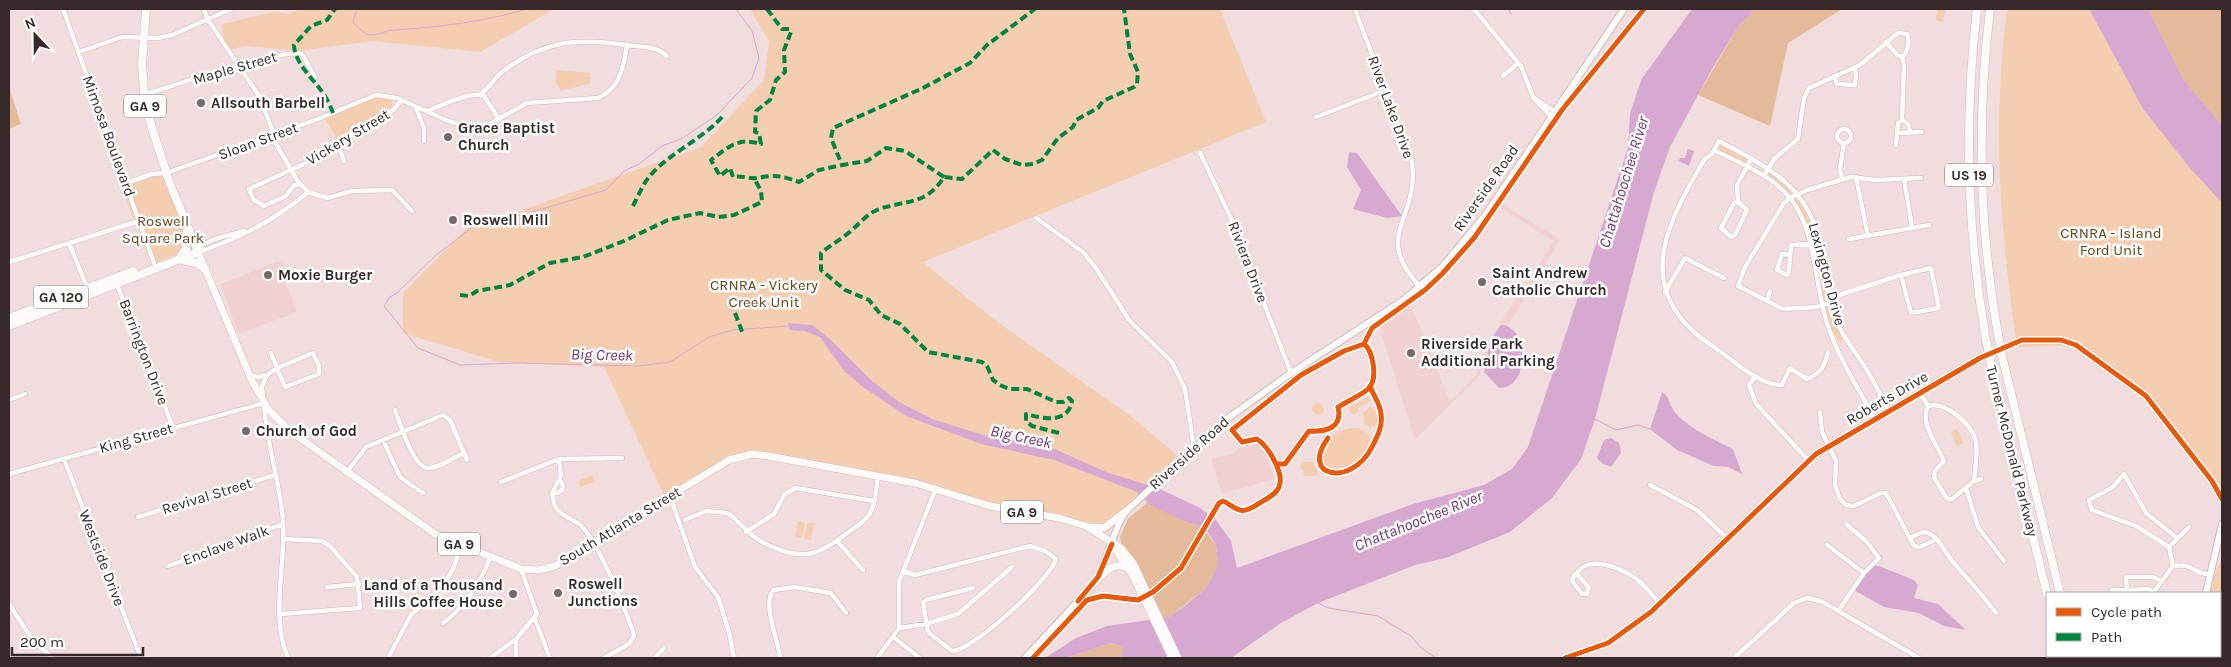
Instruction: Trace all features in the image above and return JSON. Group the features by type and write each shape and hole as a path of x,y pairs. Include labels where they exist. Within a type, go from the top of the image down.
{"highway":[{"name":"GA 9","path":"146,9 142,64 144,95 149,121 166,173 197,250"},
{"name":"Turner McDonald Parkway","path":"1978,9 1970,110 1970,188 1974,253 1992,369 2047,592"},
{"name":"Turner McDonald Parkway","path":"1990,9 1983,82 1982,162 1987,251 2003,360 2060,592"},
{"path":"182,254 187,246 187,227"},
{"path":"182,254 197,250"},
{"name":"GA 120","path":"9,318 86,288 172,262 197,250"},
{"name":"GA 120","path":"9,326 154,263 182,254"},
{"path":"172,262 192,261 205,269"}],"main road":[{"name":"South Atlanta Street","path":"197,250 249,375 264,402 290,431 428,530 490,558 521,569 547,568 594,542 729,460 752,454 936,488 990,506 1059,518 1086,526 1121,548 1128,556 1140,582"},
{"path":"1086,526 1104,528 1126,511"},
{"name":"South Atlanta Street","path":"1112,544 1140,582"},
{"path":"1089,588 1113,566 1120,565 1129,569"},
{"name":"GA 9","path":"1140,582 1172,658"},
{"name":"GA 9","path":"1140,582 1178,658"}],"street":[{"name":"Mimosa Boulevard","path":"63,9 154,263"},
{"path":"204,9 208,20 259,96 273,135 291,170 308,192 327,198 352,191 392,190 412,211"},
{"path":"78,52 122,37 172,35 231,9"},
{"name":"River Lake Drive","path":"1354,9 1409,152 1413,173 1411,200 1398,235 1397,252 1404,268 1420,288"},
{"path":"1474,9 1525,72 1536,103 1553,113"},
{"name":"Riverside Road","path":"1025,658 1089,588 1102,571 1126,511 1159,480 1228,418 1292,372 1384,314 1420,288 1443,266 1471,234 1624,9"},
{"path":"1764,176 1774,159 1798,139 1806,90 1860,65 1898,33 1907,34 1907,52 1902,57"},
{"path":"426,112 466,96 480,94 500,73 550,45 594,42 627,45 658,50 667,56"},
{"path":"1886,42 1897,55 1902,57"},
{"name":"Sloan Street","path":"126,183 152,174 166,173 318,120 376,95 386,94 426,112 474,128 483,128 528,103 569,99 590,100 607,94 614,87 622,74 627,45"},
{"name":"Maple Street","path":"144,95 239,65 286,54 300,53 314,78"},
{"path":"1896,145 1898,123 1902,120 1904,65 1902,57"},
{"path":"1503,76 1518,62"},
{"path":"1834,76 1837,84 1855,85 1856,74 1854,68"},
{"path":"1316,117 1386,90"},
{"path":"480,94 484,96 499,119"},
{"name":"Vickery Street","path":"300,184 294,185 286,196 264,206 260,205 251,196 249,189 304,164 394,110 402,100"},
{"path":"416,108 424,128 424,141"},
{"path":"1902,120 1908,124 1910,132"},
{"path":"1897,133 1922,132"},
{"name":"Lexington Drive","path":"1875,419 1833,338 1822,306 1805,225 1790,198 1764,176 1714,150 1719,141 1768,168 1798,194 1813,221 1820,243 1830,300 1846,340 1860,359 1889,411"},
{"path":"338,143 344,161"},
{"path":"1842,179 1840,169 1844,143"},
{"path":"1714,150 1704,160 1674,214 1663,254 1662,279 1665,292 1683,320 1694,332 1756,376 1773,385 1782,385 1790,368 1810,378 1826,364 1828,352"},
{"name":"Riviera Drive","path":"1200,153 1229,214 1292,372"},
{"path":"1738,202 1734,203 1721,228 1732,237 1747,210 1738,202 1737,185 1751,158"},
{"path":"1856,177 1868,236"},
{"path":"1901,274 1911,313 1939,308 1931,268 1901,274 1830,300 1822,306 1782,309 1738,286 1745,267 1784,203 1790,198 1842,179 1856,177 1869,180 1921,178"},
{"path":"1904,179 1912,227"},
{"path":"197,250 215,239 250,229 286,211 308,192"},
{"path":"1036,218 1084,252 1129,320 1172,362 1184,389 1194,448"},
{"path":"9,262 139,221"},
{"path":"1850,239 1929,225"},
{"path":"69,243 86,288"},
{"path":"1790,255 1782,254 1777,270 1787,275 1790,255 1791,245 1820,243"},
{"path":"1665,292 1685,258 1724,278"},
{"name":"Barrington Drive","path":"116,280 173,427"},
{"path":"1767,301 1770,291"},
{"name":"Roberts Drive","path":"1565,658 1608,644 1660,604 1809,461 1829,446 1980,358 2022,340 2066,342 2084,350 2146,396 2212,481 2222,499"},
{"path":"249,375 258,377 267,375 277,368 313,352 320,370 319,374 285,388 277,368 271,353"},
{"path":"267,375 262,386 265,420 283,524 280,614 282,638 288,658"},
{"path":"1756,376 1749,385 1754,401 1809,461"},
{"path":"1920,393 1928,406"},
{"path":"9,400 25,394"},
{"name":"King Street","path":"9,474 264,402"},
{"path":"1928,406 1932,405 1950,411 1972,432 1977,454 1974,481"},
{"path":"1928,406 1926,411 1931,438 1944,461 1935,471 1934,477 1950,500 1974,481 1981,479"},
{"path":"395,410 417,460 425,467 432,467 464,453"},
{"path":"1820,412 1822,432 1836,460 1834,484 1840,499 1846,505 1854,506 1881,493 1886,493 1917,548 1935,540"},
{"path":"346,472 364,449 439,416 446,416 467,460"},
{"path":"383,440 398,474 423,493"},
{"name":"Westside Drive","path":"64,458 140,658"},
{"path":"501,482 559,459 622,458"},
{"path":"554,493 562,490 559,459"},
{"path":"2154,592 2173,566 2169,547 2136,526 2092,510 2089,500 2113,487 2124,474 2146,513 2177,538"},
{"name":"Revival Street","path":"138,517 276,475"},
{"path":"686,520 706,511 727,513 746,532 771,546 799,554 815,553 837,541 868,516 874,501 878,476"},
{"path":"561,481 552,500 559,512 576,520 594,542 616,587 634,636 629,644 604,658"},
{"path":"1650,484 1697,510 1729,539"},
{"path":"746,532 774,514 784,494 795,488 804,487 874,501"},
{"path":"877,658 899,628 900,582 936,488"},
{"path":"1966,488 1978,527 2004,561"},
{"path":"670,496 695,567 718,597 729,632 734,658"},
{"name":"Enclave Walk","path":"168,566 283,524"},
{"path":"1838,611 1864,573 1879,558 1867,542 1846,524"},
{"path":"2206,592 2222,524"},
{"path":"2169,547 2189,527"},
{"path":"1910,538 1925,532 1935,540 1996,613"},
{"path":"280,614 360,608 357,577 330,546 322,541 284,539"},
{"path":"837,541 863,570"},
{"path":"390,658 412,615 443,586 454,568 461,545"},
{"path":"1827,545 1864,573"},
{"path":"903,572 915,575 1030,546 1045,550 1056,560 1054,565 1026,597 998,622 957,651 947,649 928,632 924,603 926,600 973,588"},
{"path":"443,623 454,615 472,592 490,558"},
{"path":"1576,574 1589,588 1587,594 1582,594 1572,581 1573,576 1580,569 1593,564 1616,568 1637,580 1660,604"},
{"path":"2173,566 2188,565 2200,573 2210,574"},
{"path":"899,628 926,624 958,614 1012,567"},
{"path":"490,658 516,639 534,620 536,614 521,569"},
{"path":"2127,590 2126,577 2153,577 2162,581"},
{"path":"327,587 359,584"},
{"path":"780,658 770,610 769,596 774,590 794,587 831,593 846,613"},
{"path":"2113,592 2112,590 2149,589 2152,592"},
{"path":"1734,658 1798,600 1816,599 1919,658"},
{"path":"9,604 11,613 34,642 54,658"},
{"path":"534,620 550,658"},
{"path":"892,637 920,658"},
{"path":"516,639 516,658"},
{"path":"655,658 664,648"}],"shaded area":[{"path":"1755,9 1842,9 1788,43 1770,126 1698,95 1738,27"},
{"path":"2148,9 2222,9 2222,125 2183,79"},
{"path":"9,87 21,124 9,129"},
{"path":"1495,200 1560,239 1477,378 1415,440 1378,323 1441,266","holes":["1496,205 1554,241 1490,339 1476,376 1450,402 1409,300 1441,272"]},
{"path":"278,261 283,264 284,278 297,312 238,334 221,284"},
{"path":"1251,441 1265,446 1274,479 1222,494 1211,459 1234,453 1244,444"},
{"path":"1148,502 1188,523 1201,526 1216,545 1218,565 1206,588 1169,617 1163,618 1139,566 1121,543 1120,537 1128,519"},
{"path":"1111,643 1124,647 1122,658 1066,658"}],"green space":[{"path":"300,9 554,9 480,52 372,41 298,51 245,46 225,51 222,24 274,12 289,14"},
{"name":"CRNRA - Vickery Creek Unit","path":"750,9 1220,9 1266,122 923,262 992,318 1132,417 1180,458 1128,505 1108,532 1088,525 781,457 754,453 730,461 666,499 604,367 499,362 403,333 403,293 465,230 701,147 764,80 769,41"},
{"path":"1938,9 1946,9 1943,22 1935,20"},
{"name":"CRNRA - Island Ford Unit","path":"2007,9 2089,9 2143,109 2189,167 2222,203 2222,495 2142,391 2080,345 2017,347 2006,261 2000,178 2000,95"},
{"path":"556,70 590,73 591,83 561,91 555,81"},
{"path":"383,97 392,100 392,108 338,141 325,119 368,100"},
{"path":"1719,145 1746,158 1747,161 1743,162 1720,150"},
{"name":"Roswell Square Park","path":"166,173 196,248 151,264 120,183"},
{"path":"1772,173 1793,193 1790,195 1769,177 1769,174"},
{"path":"1798,198 1814,228 1815,238 1810,236 1794,201"},
{"path":"1816,246 1821,258 1827,296 1824,300 1813,247"},
{"path":"1830,307 1842,339 1840,343 1831,329 1825,309"},
{"path":"1368,397 1371,401 1358,408 1359,411 1353,415 1348,408"},
{"path":"1318,403 1324,409 1318,415 1312,409"},
{"path":"1371,406 1377,414 1378,424 1370,428 1364,424 1363,413"},
{"path":"1359,428 1369,435 1371,444 1365,459 1351,468 1334,471 1326,469 1321,461 1321,454 1326,442 1340,431"},
{"path":"1957,429 1964,443 1957,446 1951,432"},
{"path":"1304,462 1313,462 1318,472 1315,476 1305,476 1300,466"},
{"path":"592,475 595,482 580,487 578,481"},
{"path":"798,521 805,522 802,538 795,537"},
{"path":"807,523 814,524 811,540 804,539"},
{"path":"2222,558 2222,658 2191,658 2221,657 2221,592 2207,592"}],"water":[{"name":"Chattahoochee River","path":"1692,9 1755,9 1738,27 1712,69 1670,147 1654,192 1595,419 1581,459 1552,498 1510,532 1446,558 1415,565 1318,603 1281,623 1231,658 1122,658 1123,647 1111,643 1066,658 1045,658 1076,638 1107,626 1169,617 1187,604 1206,588 1218,565 1216,545 1209,534 1201,526 1188,523 1150,505 1137,492 1054,460 981,444 906,416 863,387 844,371 820,337 805,331 790,330 788,323 812,325 830,339 871,380 899,402 932,419 996,439 1039,442 1106,472 1160,489 1200,508 1216,520 1231,541 1237,568 1413,504 1484,485 1512,469 1528,447 1628,148 1630,114 1641,80"},
{"path":"2089,9 2148,9 2183,79 2222,125 2222,203 2189,167 2143,109"},
{"path":"1688,149 1694,151 1689,166 1679,161 1680,158 1685,158"},
{"path":"1349,152 1357,153 1402,216 1387,218 1353,209 1361,190 1347,167"},
{"path":"1501,325 1511,328 1517,335 1522,357 1521,369 1516,379 1509,386 1499,388 1484,372 1491,339"},
{"path":"1662,392 1668,398 1674,411 1686,423 1733,449 1742,474 1728,467 1714,466 1677,450 1650,429"},
{"path":"1611,438 1619,443 1621,453 1611,467 1603,464 1597,458 1604,440"},
{"path":"1872,566 1879,566 1914,580 1918,585 1914,598 1938,604 1966,630 1944,626 1919,613 1884,607 1854,590"}],"waterway":[{"name":"Big Creek","path":"357,9 353,22 369,35 391,30 478,21 527,9"},
{"name":"Big Creek","path":"736,9 752,31 759,58 752,78 717,115 681,139 662,146 639,164 624,171 606,190 512,218 494,218 478,223 435,256 397,293 390,297 384,306 418,348 460,365 519,363 637,366 670,362 709,337 732,330 789,326"},
{"path":"1508,9 1511,14"},
{"path":"1595,419 1616,430 1638,425 1650,429"},
{"path":"1316,602 1328,608 1378,616 1411,636 1420,647 1436,658"}],"marked path":[{"path":"333,113 324,95 300,63 294,45 311,26 327,20 335,9"},
{"path":"767,9 782,29 789,29 791,32 784,50 785,72 776,80 770,100 756,111 755,132 759,133 761,144 740,142 729,147 711,160 720,176 730,168 733,177 778,176 799,182 819,170 842,165"},
{"path":"944,177 905,151 886,148 867,161 842,165 831,138 833,128 923,88 970,63 987,45 1035,9"},
{"path":"1059,433 1032,426 1026,421 1026,414 1047,418 1060,417 1070,408 1072,401 1069,398 1063,402 1056,402 1027,389 1009,389 993,380 987,366 982,362 928,352 900,324 881,315 869,300 845,290 821,270 821,253 873,212 922,198 937,187 944,177 962,179 993,150 1005,159 1022,165 1033,164 1042,160 1058,138 1073,127 1076,120 1098,108 1103,101 1134,87 1137,84 1138,72 1130,54 1124,9"},
{"path":"633,206 644,184 653,172 723,116"},
{"path":"460,295 469,296 477,291 510,285 550,263 583,257 624,241 668,220 700,213 718,217 734,215 762,202 761,191 754,178"},
{"path":"735,313 743,334"}],"cycle path":[{"path":"1364,344 1372,328 1425,290 1474,238 1562,110 1644,9"},
{"path":"1565,658 1608,643 1651,612 1816,454 1980,358 2022,340 2061,340 2076,345 2146,396 2212,481 2222,499"},
{"path":"1278,464 1285,464 1309,431 1321,431 1336,424 1339,414 1338,407 1367,390 1372,384 1374,372 1372,358 1364,344"},
{"path":"1033,658 1087,600 1103,596 1138,600 1153,592 1181,568 1219,503 1223,501 1238,509 1245,510 1270,497 1279,487 1280,475 1278,468 1266,448 1257,439 1242,442 1232,430 1301,375 1344,351 1364,344"},
{"path":"1328,438 1321,452 1320,462 1324,469 1332,472 1342,472 1353,468 1363,460 1376,439 1381,423 1380,407 1370,386"},
{"path":"1078,601 1098,577 1112,544"}],"place":[{"name":"Allsouth Barbell","path":"201,103"},
{"name":"Grace Baptist Church","path":"448,137"},
{"name":"Roswell Mill","path":"453,220"},
{"name":"Moxie Burger","path":"268,275"},
{"name":"Saint Andrew Catholic Church","path":"1482,282"},
{"name":"Riverside Park Additional Parking","path":"1411,353"},
{"name":"Church of God","path":"246,431"},
{"name":"Roswell Junctions","path":"558,593"},
{"name":"Land of a Thousand Hills Coffee House","path":"513,594"}]}
